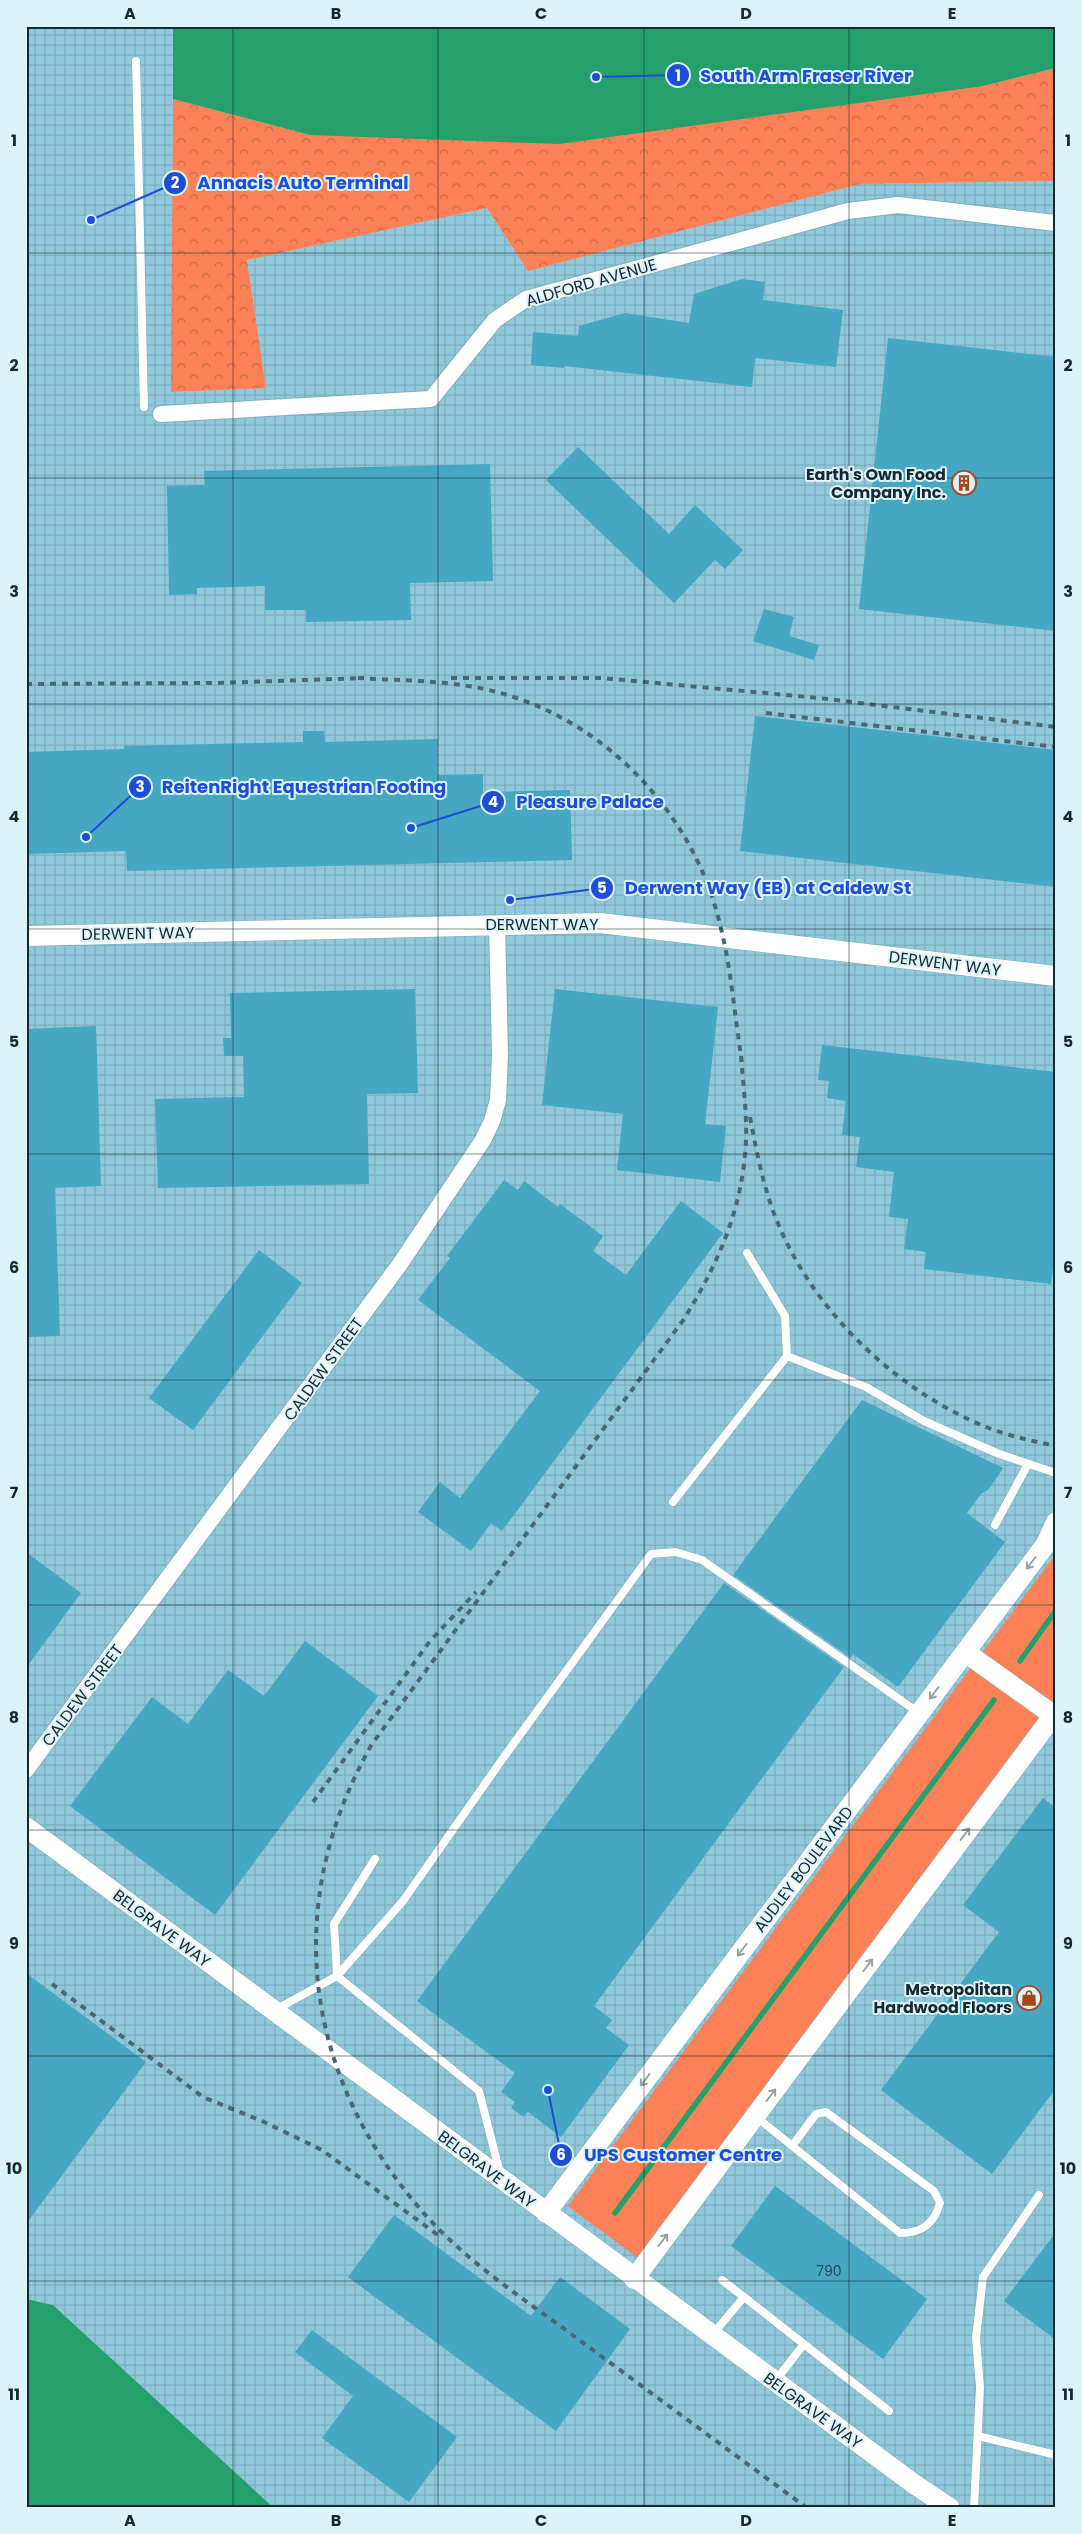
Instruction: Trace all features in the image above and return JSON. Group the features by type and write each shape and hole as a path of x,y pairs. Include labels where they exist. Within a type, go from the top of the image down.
{"street":[{"name":"ALDFORD AVENUE","path":"161,414 431,399 495,320 526,299 848,210 898,205 1056,223"},
{"name":"DERWENT WAY","path":"26,936 497,924 600,924 1056,976"},
{"name":"CALDEW STREET","path":"26,1770 400,1264 483,1140 492,1121 498,1100 500,1055 497,924"},
{"name":"AUDLEY BOULEVARD","path":"546,2214 1046,1544 1056,1522"},
{"path":"634,2279 1055,1715 965,1652"},
{"name":"BELGRAVE WAY","path":"26,1827 634,2279 950,2508"}],"lane":[{"path":"136,61 144,407"},
{"path":"673,1502 787,1356 786,1316 747,1253"},
{"path":"787,1356 866,1387 924,1421 998,1454 1056,1473"},
{"path":"995,1525 1028,1464"},
{"path":"274,2011 336,1976 414,1886 474,1798 650,1554 676,1552 702,1560 919,1713"},
{"path":"375,1859 334,1924 336,1976 480,2091 502,2180"},
{"path":"755,2116 792,2146 900,2233 916,2233 924,2228 938,2211 940,2203 934,2191 826,2112 816,2114 792,2146"},
{"path":"974,2508 980,2387 976,2338 983,2277 1039,2195"},
{"path":"722,2280 889,2411"},
{"path":"712,2335 744,2297"},
{"path":"775,2382 804,2344"},
{"path":"978,2436 1056,2455"}],"shaded area":[{"path":"26,26 173,26 172,392 266,388 247,260 487,208 528,271 860,184 1056,181 1056,2508 274,2508 53,2305 26,2299"},
{"path":"173,26 1056,26 1056,68 983,86 559,144 310,135 173,99"},
{"path":"26,2299 53,2305 274,2508 26,2508"}],"green space":[{"path":"1056,68 1056,181 860,184 528,271 487,208 247,260 266,388 171,392 173,99 310,135 983,86"},
{"path":"1056,1554 1056,1697 638,2258 568,2206"}],"building":[{"path":"742,279 765,282 763,300 843,310 836,367 755,358 752,387 564,366 564,368 531,365 533,332 578,336 579,326 625,313 689,323 694,294"},
{"name":"Earth's Own Food Company Inc.","path":"888,338 1056,357 1056,631 859,609"},
{"path":"578,447 669,534 695,505 743,550 725,569 715,560 674,603 546,480"},
{"path":"490,464 493,581 410,583 411,620 306,622 306,610 265,610 265,586 197,588 197,594 169,595 167,486 205,485 204,471"},
{"path":"764,609 794,617 789,636 819,645 814,660 753,641"},
{"path":"755,716 1056,750 1056,887 740,851"},
{"path":"303,731 324,731 325,742 438,739 438,775 483,774 483,792 570,790 572,860 127,871 126,851 26,854 26,752 124,749 124,746 303,742"},
{"path":"415,989 418,1093 367,1094 369,1184 158,1188 155,1099 244,1097 243,1056 224,1056 223,1038 231,1038 230,993"},
{"path":"555,989 718,1007 705,1124 726,1126 720,1182 617,1170 623,1114 542,1105"},
{"path":"96,1026 101,1186 55,1188 60,1336 26,1337 26,1029"},
{"path":"822,1045 1056,1072 1056,1245 1051,1284 924,1269 926,1252 904,1249 908,1219 889,1217 894,1172 856,1167 860,1137 842,1135 846,1101 827,1098 829,1081 818,1080"},
{"path":"504,1180 518,1190 524,1181 558,1207 560,1204 603,1236 593,1251 626,1275 681,1201 723,1233 502,1531 491,1523 471,1551 418,1512 440,1482 460,1498 540,1391 418,1300 450,1258 447,1256"},
{"path":"259,1250 302,1283 193,1430 149,1398"},
{"path":"862,1400 1003,1468 989,1489 981,1494 967,1513 1005,1542 898,1687 853,1654 851,1658 733,1575"},
{"path":"26,1552 81,1593 26,1668"},
{"path":"724,1583 844,1667 594,2006 612,2020 606,2028 629,2045 561,2137 528,2112 524,2117 511,2108 515,2102 501,2092 515,2073 417,2001"},
{"path":"305,1641 378,1696 215,1915 70,1806 152,1697 188,1724 228,1670 264,1696"},
{"path":"1043,1798 1056,1808 1056,2088 992,2174 881,2090 999,1932 963,1905"},
{"path":"26,1973 146,2062 26,2224"},
{"path":"775,2186 927,2299 883,2359 731,2246"},
{"path":"394,2215 531,2316 560,2277 630,2329 556,2431 348,2277"},
{"path":"1056,2232 1056,2340 1004,2301"},
{"path":"312,2330 457,2437 409,2502 322,2438 353,2396 295,2352"}],"waterway":[{"path":"1020,1661 1056,1610"},
{"path":"615,2213 994,1700"}],"railway":[{"path":"358,678 450,684 486,689 504,694 542,708 577,727 609,750 639,776 664,807 686,840 704,876 717,913 726,950 742,1062"},
{"path":"26,684 217,683 364,678"},
{"path":"451,678 602,678 819,698 1056,727"},
{"path":"766,713 1056,747"},
{"path":"741,1056 746,1119 744,1165 740,1189 727,1234 708,1277 684,1319 372,1744 343,1804 325,1864 317,1924 318,1984 329,2044 350,2101 381,2157 421,2210 438,2229 496,2279 807,2508"},
{"path":"750,1117 765,1186 779,1226 795,1259 815,1290 838,1319 892,1371 922,1393 953,1412 995,1430 1056,1446"},
{"path":"313,1802 430,1641 476,1592"},
{"path":"52,1984 203,2097 262,2121 322,2150 442,2238"}],"place":[{"name":"South Arm Fraser River","path":"596,77"},
{"name":"Annacis Auto Terminal","path":"91,220"},
{"name":"Earth's Own Food Company Inc.","path":"964,483"},
{"name":"Pleasure Palace","path":"411,828"},
{"name":"ReitenRight Equestrian Footing","path":"86,837"},
{"name":"Derwent Way (EB) at Caldew St","path":"510,900"},
{"name":"Metropolitan Hardwood Floors","path":"1029,1998"},
{"name":"UPS Customer Centre","path":"548,2090"}]}
